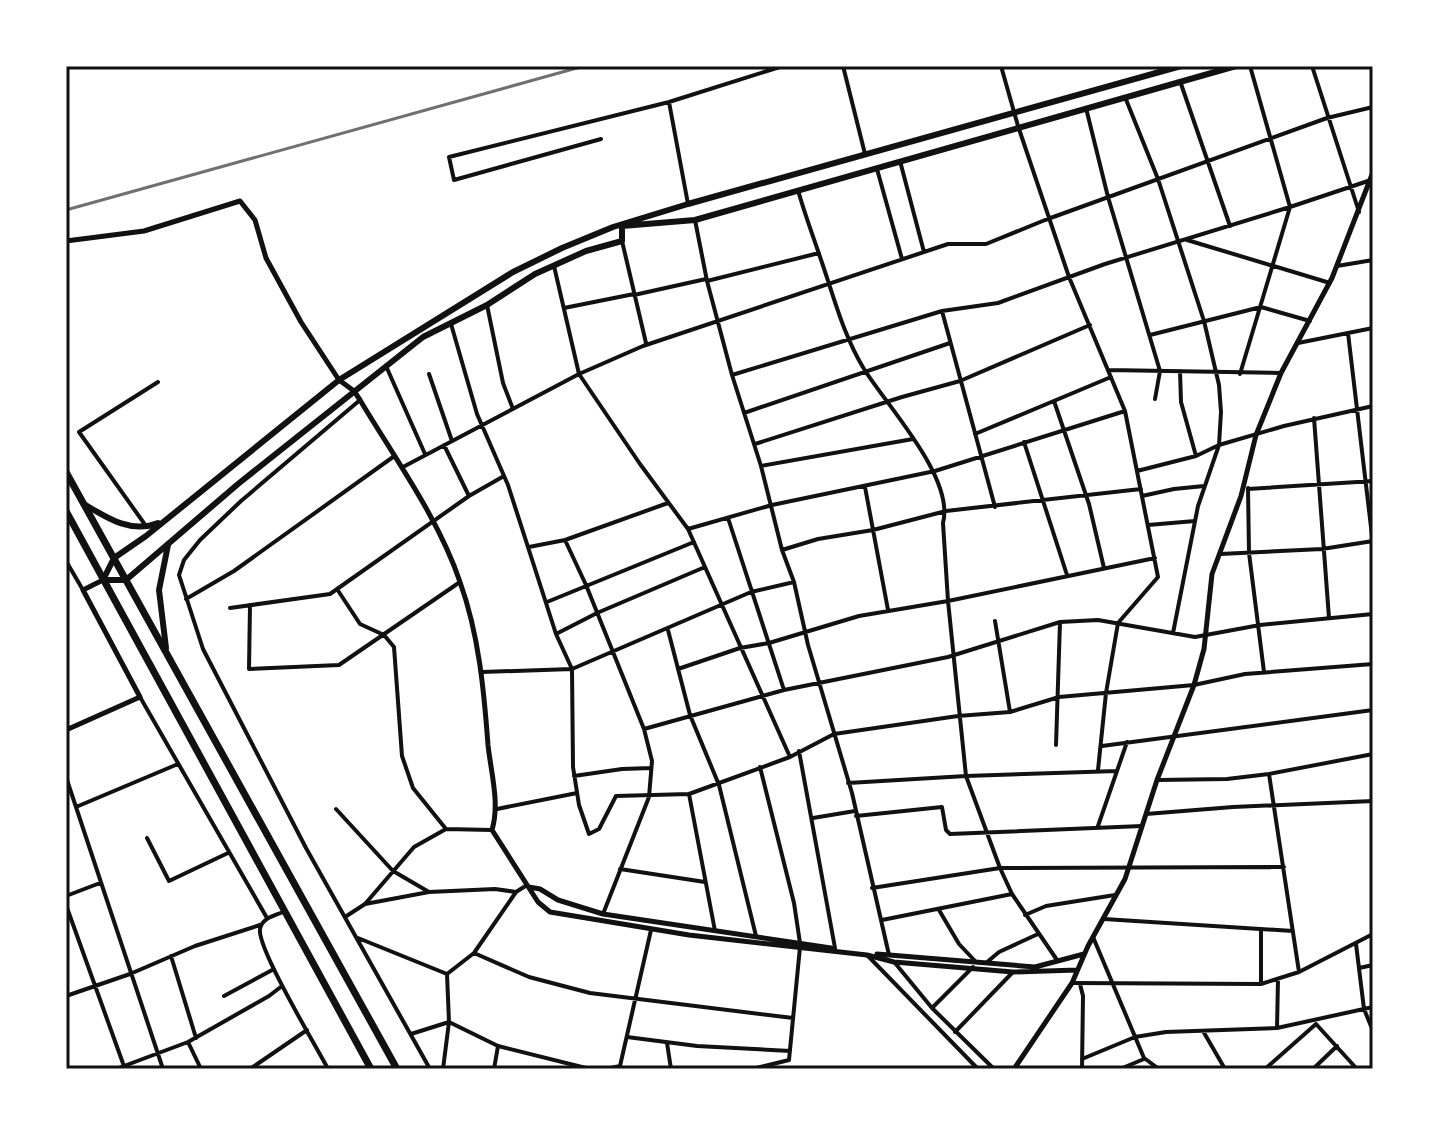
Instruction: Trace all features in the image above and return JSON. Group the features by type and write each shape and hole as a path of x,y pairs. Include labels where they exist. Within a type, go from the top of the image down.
{"highway":[{"path":"66,472 397,1069"},
{"path":"66,511 371,1069"}],"main road":[{"path":"1181,66 688,204 613,227 562,248 513,272 339,380 114,558 103,580 126,580 423,337 487,305 535,274 586,251 622,241 622,226 695,220 1236,66"},
{"path":"84,504 115,523 147,528 165,520"},
{"path":"167,652 159,590 168,544"}],"street":[{"path":"601,139 454,180 449,157 669,102 783,66"},
{"path":"843,66 865,154"},
{"path":"1001,66 1069,277 1125,411 1158,577 1118,623 1106,693 1098,770"},
{"path":"1240,374 1290,207 1250,66"},
{"path":"1312,66 1359,212"},
{"path":"1180,81 1230,226"},
{"path":"1125,97 1158,179 1204,321 1221,412 1219,445 1195,521 1173,633"},
{"path":"669,102 688,204"},
{"path":"1086,107 1108,197 1160,371 1155,399"},
{"path":"400,468 579,374 646,344 948,244 986,244 1327,118 1373,107"},
{"path":"900,160 924,252"},
{"path":"876,167 902,259"},
{"path":"1014,1069 1072,983 1129,866 1157,780 1194,685 1205,635 1212,574 1246,489 1256,435 1281,373 1330,283 1373,172"},
{"path":"732,375 942,311 998,303 1125,257 1372,179"},
{"path":"798,190 848,340 865,371 935,471 946,511 943,523 948,601 966,776 1012,894 1058,962"},
{"path":"66,241 144,231 240,201 255,220 266,258 301,322 339,380 360,400 432,523 460,582 482,672 497,809 492,830 538,902 550,912 651,929 835,948 892,959"},
{"path":"695,220 717,320 755,444 782,550 794,582 892,959 932,1008 994,1069"},
{"path":"1185,239 1330,283"},
{"path":"622,241 646,344"},
{"path":"564,308 707,280 819,253"},
{"path":"1337,266 1373,260"},
{"path":"554,265 579,374 688,529 790,757"},
{"path":"487,305 503,383 513,409"},
{"path":"1150,335 1261,307 1310,321"},
{"path":"942,311 995,507"},
{"path":"451,324 482,425 504,476 556,634 572,669 574,776 589,834 599,829 616,796 689,794 790,757 834,734 958,716 1010,712 1059,697 1194,685 1264,672 1373,664"},
{"path":"755,444 960,381 1090,325"},
{"path":"1298,343 1373,328"},
{"path":"1220,554 1322,549 1373,542 1348,333"},
{"path":"744,413 950,343"},
{"path":"386,366 425,454"},
{"path":"1108,370 1281,373"},
{"path":"1180,371 1181,402 1196,456"},
{"path":"429,374 452,441"},
{"path":"975,434 1111,377"},
{"path":"147,528 79,432 158,382"},
{"path":"360,400 200,540 184,560 179,575 203,649 306,848 430,1069"},
{"path":"1054,401 1086,497 1104,568"},
{"path":"1137,471 1196,456 1219,445 1314,418 1373,406"},
{"path":"688,529 772,505 935,471 1125,411"},
{"path":"1314,418 1329,618"},
{"path":"761,466 913,439"},
{"path":"1024,442 1067,575"},
{"path":"444,445 469,496"},
{"path":"186,599 234,571 393,457"},
{"path":"230,608 330,594 469,496 504,476"},
{"path":"1246,489 1373,481"},
{"path":"1142,496 1204,486"},
{"path":"865,487 888,610"},
{"path":"782,550 946,511 1141,489"},
{"path":"1246,489 1249,553 1264,672"},
{"path":"529,547 565,540 669,503"},
{"path":"728,518 784,690"},
{"path":"1148,525 1195,521"},
{"path":"565,540 644,729 652,761 649,797 603,914"},
{"path":"547,602 694,542"},
{"path":"678,669 740,648 769,643 859,616 1155,558"},
{"path":"66,561 267,918"},
{"path":"556,634 705,567"},
{"path":"83,590 103,580"},
{"path":"250,605 249,669 339,665 460,582"},
{"path":"482,672 572,669 751,592 794,582"},
{"path":"337,589 360,624 384,635 394,647 402,756 413,788 446,829"},
{"path":"644,729 784,690 954,654 1060,622 1098,620 1195,637 1260,625 1373,614"},
{"path":"995,621 1010,712"},
{"path":"1056,745 1060,622"},
{"path":"668,630 690,715 719,785 756,936"},
{"path":"66,730 140,697"},
{"path":"1101,746 1373,710"},
{"path":"1098,826 1127,742"},
{"path":"799,751 835,948"},
{"path":"1157,780 1227,779 1269,774 1373,754"},
{"path":"76,807 178,764"},
{"path":"752,1069 789,1060 800,945 794,903 760,767"},
{"path":"574,776 651,768"},
{"path":"848,783 1117,771"},
{"path":"1269,774 1299,972"},
{"path":"66,777 163,1069"},
{"path":"497,809 577,793"},
{"path":"689,794 715,931"},
{"path":"1146,814 1373,801"},
{"path":"813,818 940,806 944,810 946,832 1142,826"},
{"path":"336,809 393,871 429,892"},
{"path":"345,917 365,904 414,847 446,829 492,830"},
{"path":"147,838 169,881 229,852"},
{"path":"872,888 1000,868 1284,867"},
{"path":"620,869 706,882"},
{"path":"66,896 100,883"},
{"path":"447,974 474,953 516,892 528,886 558,900 603,914 800,945 1013,972 1077,970"},
{"path":"365,904 429,892 495,889 516,892"},
{"path":"882,920 1012,894"},
{"path":"1025,915 1046,906 1116,895"},
{"path":"66,905 124,1067"},
{"path":"939,910 975,965"},
{"path":"66,996 130,974 195,946 260,925 267,918 283,912"},
{"path":"1103,919 1293,931"},
{"path":"260,925 260,934 282,986 328,1069"},
{"path":"606,1069 620,1066 651,929"},
{"path":"1261,929 1261,984"},
{"path":"985,964 999,952 1039,933"},
{"path":"1072,983 1261,984 1299,972 1373,934"},
{"path":"1093,936 1144,1058 1159,1069"},
{"path":"356,937 447,974"},
{"path":"1356,942 1364,1009 1373,1031"},
{"path":"474,953 529,977 590,993 793,1018"},
{"path":"932,1008 975,965 1035,967 1084,954"},
{"path":"867,955 978,1069"},
{"path":"171,956 196,1038"},
{"path":"1359,968 1373,965"},
{"path":"224,996 274,969"},
{"path":"955,1032 1013,972"},
{"path":"443,1069 449,1022 447,974"},
{"path":"1277,1028 1278,979"},
{"path":"1080,983 1083,996 1082,1069"},
{"path":"116,1069 196,1038 282,986"},
{"path":"1082,1059 1135,1037 1277,1028 1373,1007"},
{"path":"411,1034 449,1022 498,1046 590,1069"},
{"path":"1314,1022 1357,1069"},
{"path":"1265,1069 1314,1022"},
{"path":"250,1069 307,1030"},
{"path":"1203,1031 1225,1069"},
{"path":"627,1037 667,1043 790,1051"},
{"path":"188,1042 201,1069"},
{"path":"667,1043 671,1069"},
{"path":"494,1069 498,1046"},
{"path":"1313,1069 1337,1046"},
{"path":"1120,1069 1144,1058"}],"railway":[{"path":"66,210 584,66"}]}
